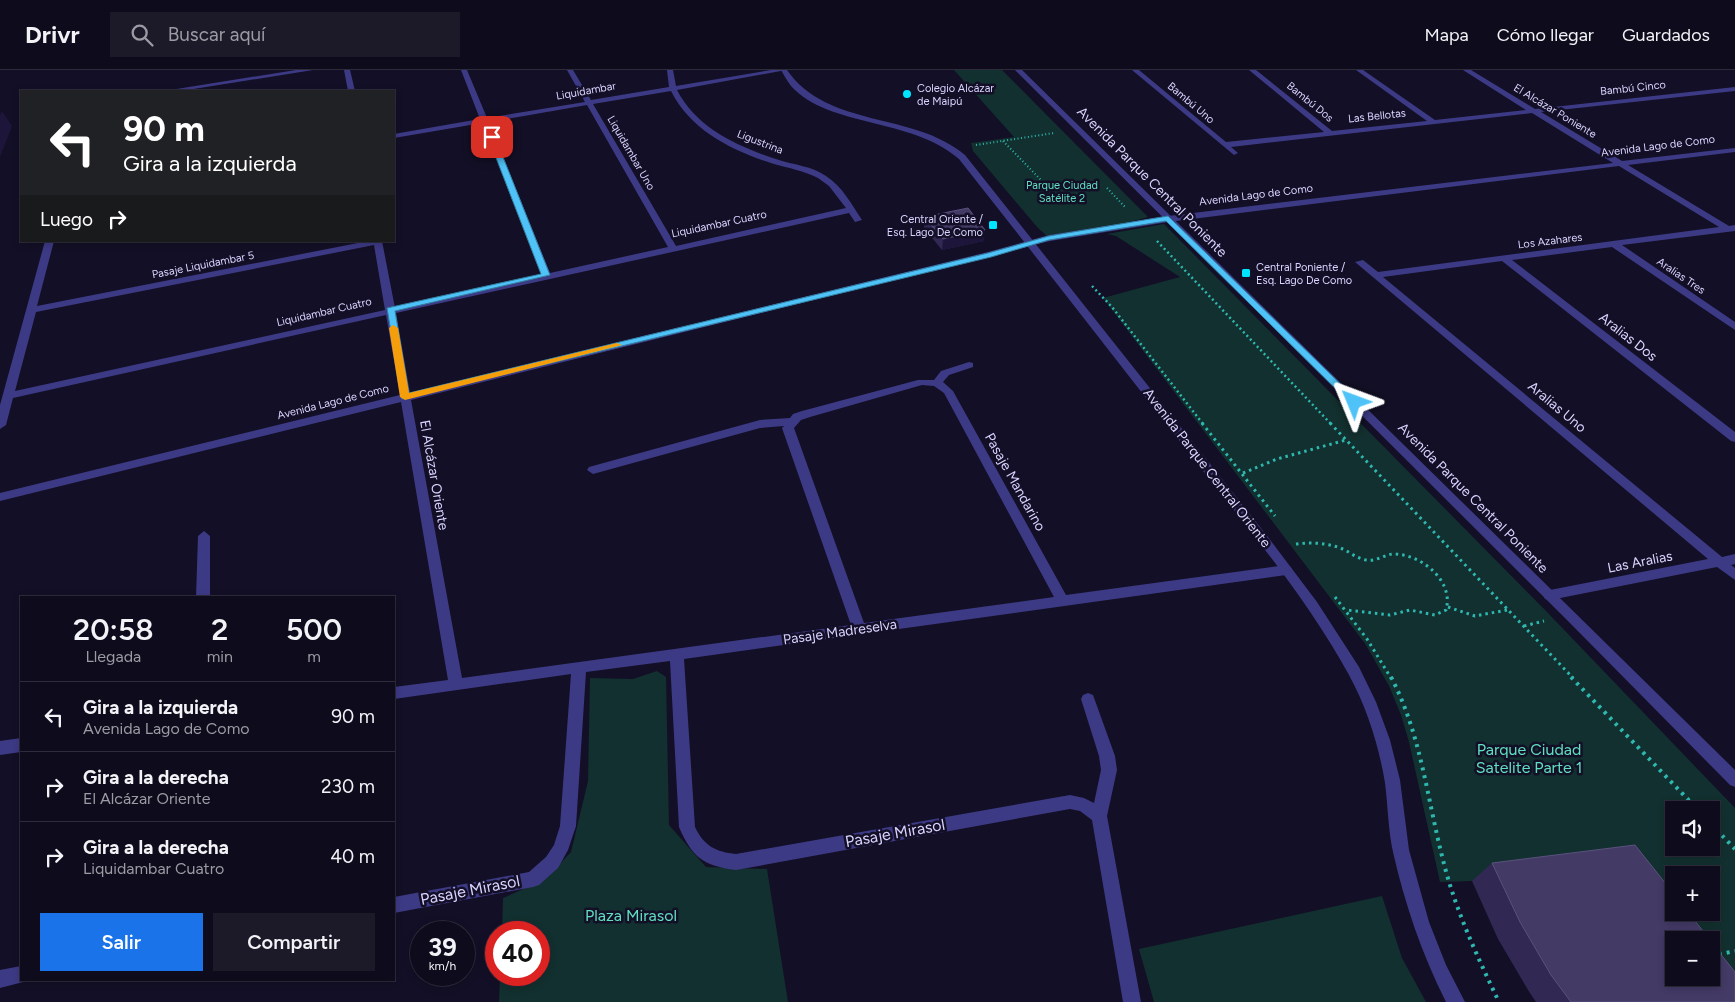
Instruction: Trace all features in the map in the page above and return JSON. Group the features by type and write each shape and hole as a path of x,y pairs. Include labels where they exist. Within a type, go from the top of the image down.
{"street":[{"path":"175,90 310,70"},
{"path":"347,70 352,90"},
{"path":"464,70 546,275"},
{"name":"Liquidambar Uno","path":"570,70 672,247"},
{"name":"Ligustrina","path":"670,70 672,88 687,111 708,130 746,150 823,178 858,220"},
{"name":"Liquidambar","path":"395,136 783,70"},
{"name":"Avenida Parque Central Oriente","path":"783,70 797,87 824,105 857,116 915,131 955,151 968,164 1286,570 1337,642 1370,702 1383,740 1392,780 1401,850 1409,884 1430,946 1456,1002"},
{"name":"Avenida Parque Central Poniente","path":"1018,70 1735,780"},
{"name":"Bambú Uno","path":"1134,70 1234,153"},
{"name":"Bambú Dos","path":"1252,70 1330,133"},
{"path":"1359,70 1434,122"},
{"name":"El Alcázar Poniente","path":"1466,70 1619,164 1732,230"},
{"name":"Bambú Cinco","path":"1533,111 1735,89"},
{"name":"Las Bellotas","path":"1224,144 1533,111"},
{"name":"Avenida Lago de Como","path":"0,497 1049,238 1168,219 1735,150"},
{"name":"Liquidambar Cuatro","path":"8,396 672,247 850,210"},
{"name":"Los Azahares","path":"1376,275 1732,230"},
{"path":"0,425 50,242"},
{"name":"Pasaje Liquidambar 5","path":"32,310 373,242"},
{"name":"El Alcázar Oriente","path":"378,242 456,684"},
{"name":"Aralias Tres","path":"1614,244 1735,327"},
{"name":"Aralias Dos","path":"1504,258 1735,438"},
{"name":"Aralias Uno","path":"1360,262 1735,575"},
{"path":"594,470 760,424 791,422 806,414 913,384 922,382 937,383 945,373 969,365"},
{"name":"Pasaje Mandarino","path":"937,383 948,391 1063,601"},
{"path":"791,422 788,428 789,435 859,629"},
{"path":"203,596 204,536"},
{"name":"Las Aralias","path":"1550,595 1735,559"},
{"name":"Pasaje Madreselva","path":"395,693 1286,570"},
{"name":"Pasaje Mirasol","path":"677,654 687,827 694,843 704,854 719,861 736,862 1070,802 1084,805 1099,816"},
{"name":"Pasaje Mirasol","path":"395,905 533,879 553,862 565,842 568,826 579,668"},
{"path":"1088,699 1107,756 1109,770 1099,816 1132,1002"},
{"path":"0,748 20,745"},
{"path":"0,979 20,975"}],"path":[{"path":"1002,141 1041,180"},
{"path":"1155,238 1689,801"},
{"path":"1243,473 1277,459 1346,440"},
{"path":"1296,544 1308,543 1331,546 1370,560 1395,554 1415,559 1440,579 1447,595 1448,607 1442,613 1435,615 1410,610 1390,615 1346,610"},
{"path":"1448,607 1475,616 1508,610"},
{"path":"1720,833 1735,849"},
{"path":"1720,954 1735,951"}],"green space":[{"name":"Parque Ciudad Satélite 2","path":"954,70 1002,70 1148,217 1109,228 1049,238 1037,227 973,151 971,143 1014,137"},
{"name":"Parque Ciudad Satelite Parte 1","path":"1164,224 1547,612 1735,808 1735,1002 1719,986 1720,931 1665,931 1665,937 1472,881 1440,882 1409,742 1401,715 1389,686 1366,645 1103,298 1180,277 1116,236 1107,234"},
{"name":"Plaza Mirasol","path":"657,671 666,677 669,825 706,867 767,869 788,1002 499,1002 500,986 550,986 550,921 502,921 503,898 544,880 571,852 588,781 590,678 633,679"},
{"path":"1382,896 1402,958 1426,1002 1154,1002 1139,949"}],"building":[{"path":"968,208 985,230 943,239 924,217"},
{"path":"1635,845 1665,883 1665,921 1695,921 1703,931 1665,931 1665,986 1720,986 1720,953 1735,972 1735,1002 1571,1002 1551,975 1520,922 1492,863"}],"slow traffic":[{"path":"393,328 405,397 617,345"}],"place":[{"name":"Colegio Alcázar de Maipú","path":"907,94"},
{"name":"Central Oriente / Esq. Lago De Como","path":"993,225"},
{"name":"Central Poniente / Esq. Lago De Como","path":"1246,273"}],"route":[{"path":"492,137 546,275 390,310 405,397 1004,251 1049,238 1168,219 1354,402"}]}
